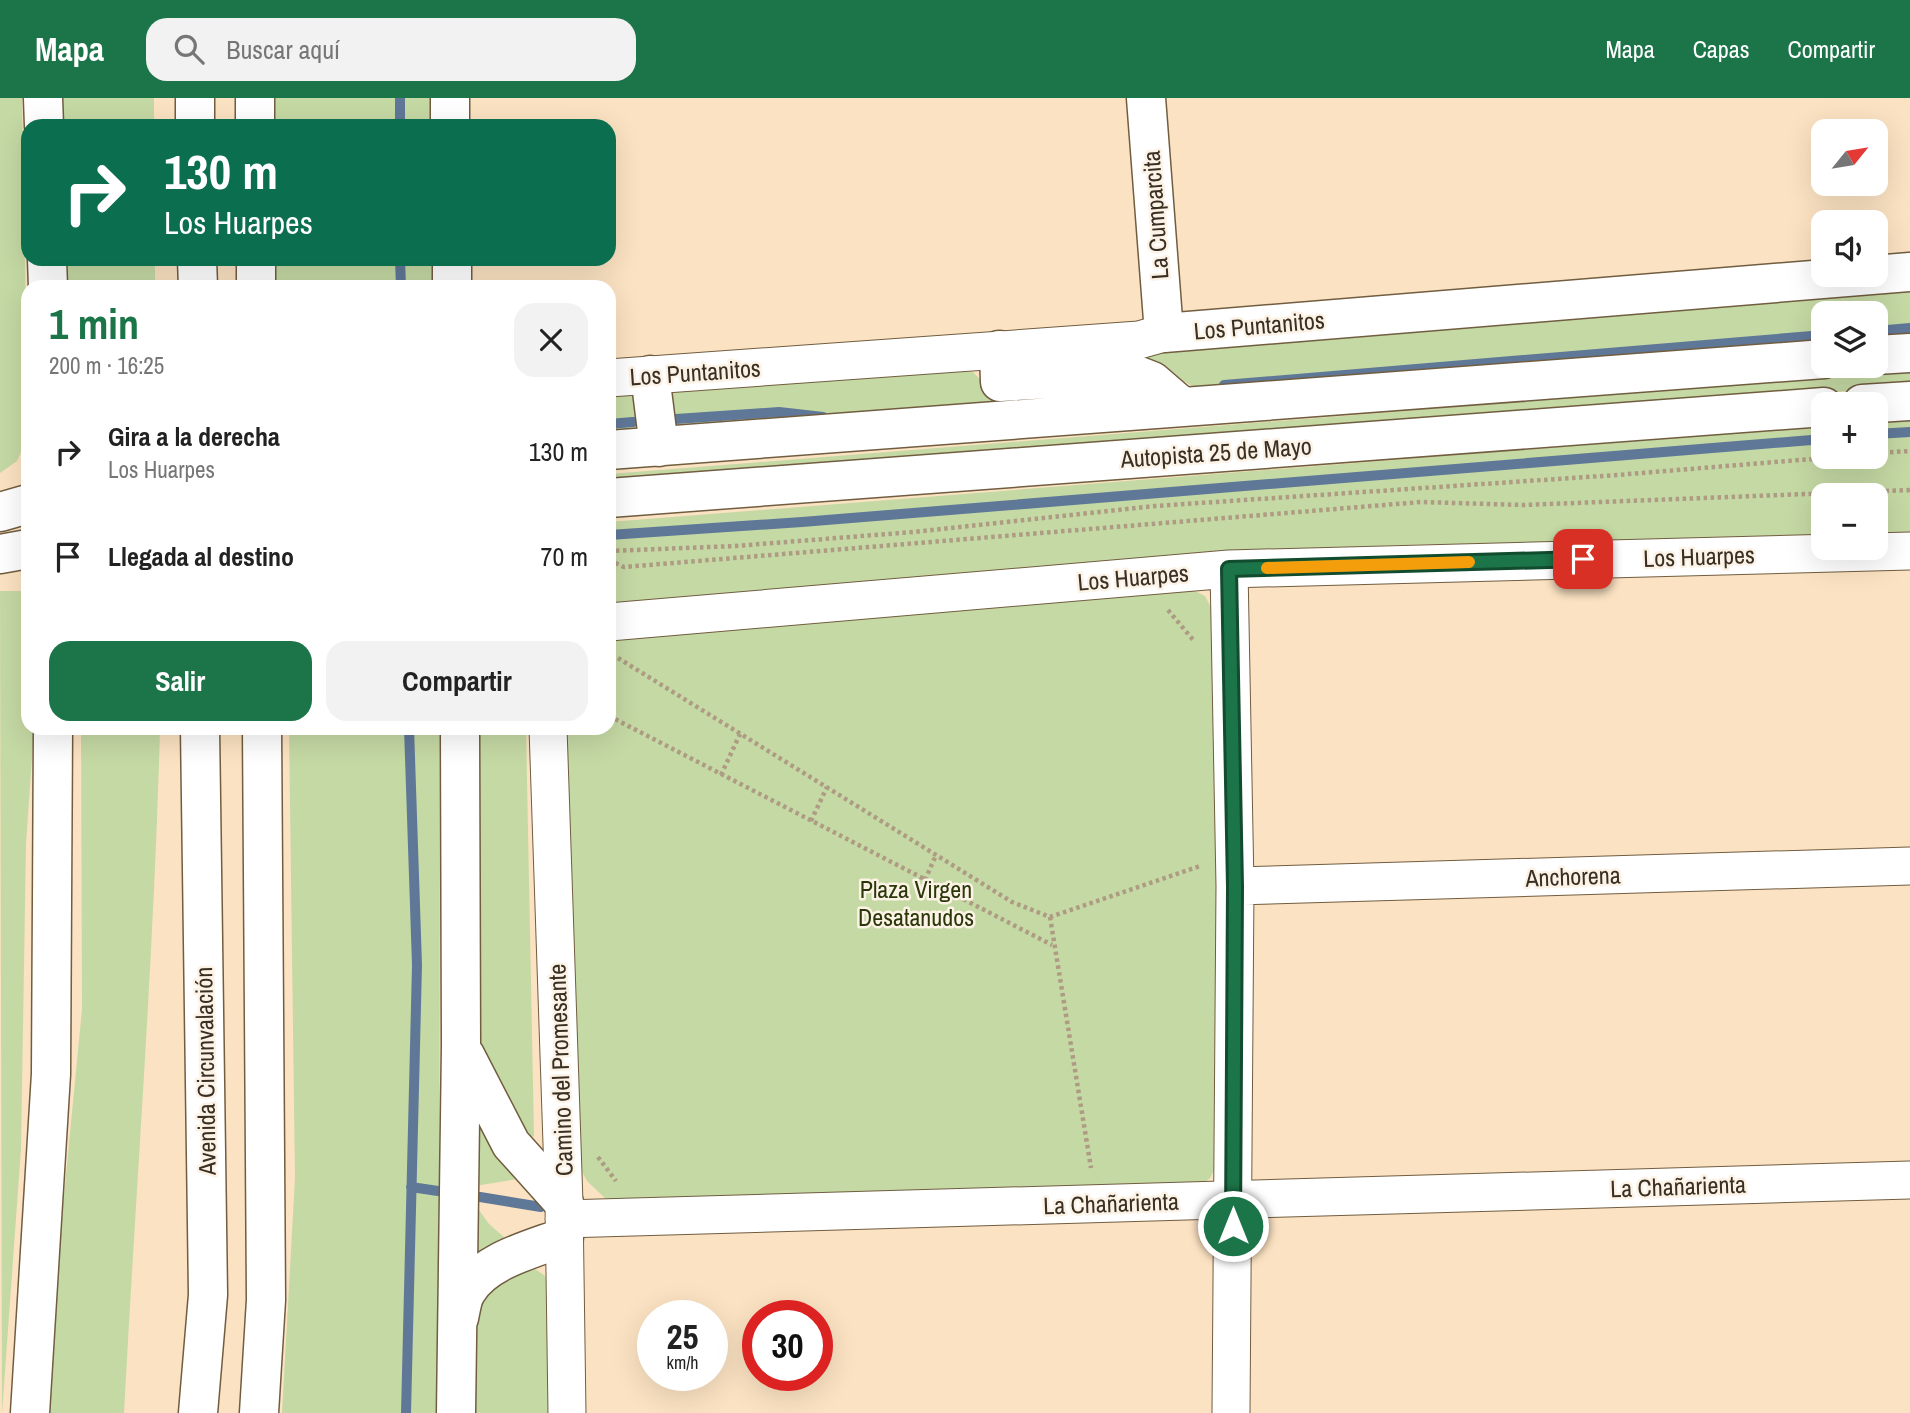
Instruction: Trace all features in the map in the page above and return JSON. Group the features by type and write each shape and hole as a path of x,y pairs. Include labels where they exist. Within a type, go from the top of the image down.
{"main road":[{"path":"43,98 44,119"},
{"path":"195,98 195,119"},
{"path":"255,98 255,119"},
{"path":"450,98 450,119"},
{"name":"La Cumparcita","path":"1146,98 1164,332"},
{"name":"Los Puntanitos","path":"1164,332 1910,272"},
{"path":"999,351 1000,382 1134,374 1152,381 1181,406"},
{"path":"1888,354 1910,353"},
{"name":"Autopista 25 de Mayo","path":"616,450 1811,360"},
{"path":"650,375 659,447"},
{"path":"1888,402 1910,401"},
{"name":"Autopista 25 de Mayo","path":"616,497 1811,408"},
{"path":"0,512 21,506"},
{"path":"0,554 21,550"},
{"path":"30,1413 51,1074 53,735"},
{"name":"Avenida Circunvalación","path":"198,1413 208,1295 200,735"},
{"path":"259,1413 266,1300 262,735"},
{"path":"456,1413 461,1046 460,735"},
{"path":"457,1326 465,1293 475,1279 564,1220 511,1144 461,1046"}],"street":[{"name":"Los Puntanitos","path":"616,378 1139,340 1164,332"},
{"name":"Los Huarpes","path":"617,637 1229,569 1910,551"},
{"path":"1229,569 1220,882 1233,1199 1231,1413"},
{"name":"Camino del Promesante","path":"548,735 564,1220 567,1413"},
{"name":"Anchorena","path":"1220,882 1910,866"},
{"name":"La Chañarienta","path":"564,1220 1910,1180"}],"path":[{"path":"1888,452 1910,451"},
{"path":"616,551 736,546 926,531 1155,506 1604,476 1811,459"},
{"path":"616,563 624,567 1421,502 1535,505 1910,490"},
{"path":"1162,603 1203,650"},
{"path":"616,656 1012,902 1049,917 1205,864 1220,882"},
{"path":"616,720 1052,945"},
{"path":"721,775 740,734"},
{"path":"811,821 827,787"},
{"path":"925,880 936,855"},
{"path":"1049,917 1092,1178"},
{"path":"596,1154 618,1183"}],"green space":[{"path":"0,98 22,98 21,266 25,266 25,280 21,280 21,452 17,461 0,473"},
{"path":"60,98 154,98 154,119 61,119"},
{"path":"272,98 430,98 430,119 273,119"},
{"path":"63,266 155,266 155,280 64,280"},
{"path":"275,266 432,266 432,280 275,280"},
{"path":"1910,292 1910,338 1888,339 1888,301 1811,301 1811,346 1208,396 1156,364 1024,363"},
{"path":"940,368 973,372 993,393 1143,401 675,438 672,392"},
{"path":"1910,371 1910,386 616,489 616,473 1822,378 1888,378 1888,373"},
{"path":"632,390 644,440 616,442 616,391"},
{"path":"1910,420 1910,536 1888,537 1888,483 1811,483 1811,538 1398,545 1224,555 616,606 616,521 1811,427 1811,469 1888,469 1888,421"},
{"name":"Plaza Virgen Desatanudos","path":"1189,588 1205,596 1214,613 1220,1159 1210,1178 1199,1187 607,1200 587,1181 573,1156 564,735 616,735 616,637"},
{"path":"0,591 21,591 21,735 34,735 26,844 21,1149 2,1413"},
{"path":"81,735 160,735 149,985 124,1413 43,1413 82,1009"},
{"path":"289,735 440,735 439,1413 282,1413 295,1178"},
{"path":"480,735 526,735 534,1136 521,1143 480,1068"},
{"path":"477,1097 529,1177 475,1186"},
{"path":"476,1206 489,1224 504,1237 505,1248 473,1268"},
{"path":"532,1267 544,1275 551,1287 552,1413 475,1413 477,1304 486,1285"}],"waterway":[{"path":"400,98 400,119"},
{"path":"400,266 401,280"},
{"path":"1888,330 1910,328"},
{"path":"1224,385 1811,336"},
{"path":"676,419 779,412 823,417"},
{"path":"616,423 633,422"},
{"path":"1888,433 1910,432"},
{"path":"616,535 802,522 1811,440"},
{"path":"406,1413 417,965 409,735"},
{"path":"411,1187 438,1191"},
{"path":"480,1197 541,1207"}],"slow traffic":[{"path":"1267,568 1469,562"}],"route":[{"path":"1233,1226 1235,887 1229,569 1583,559"}]}
